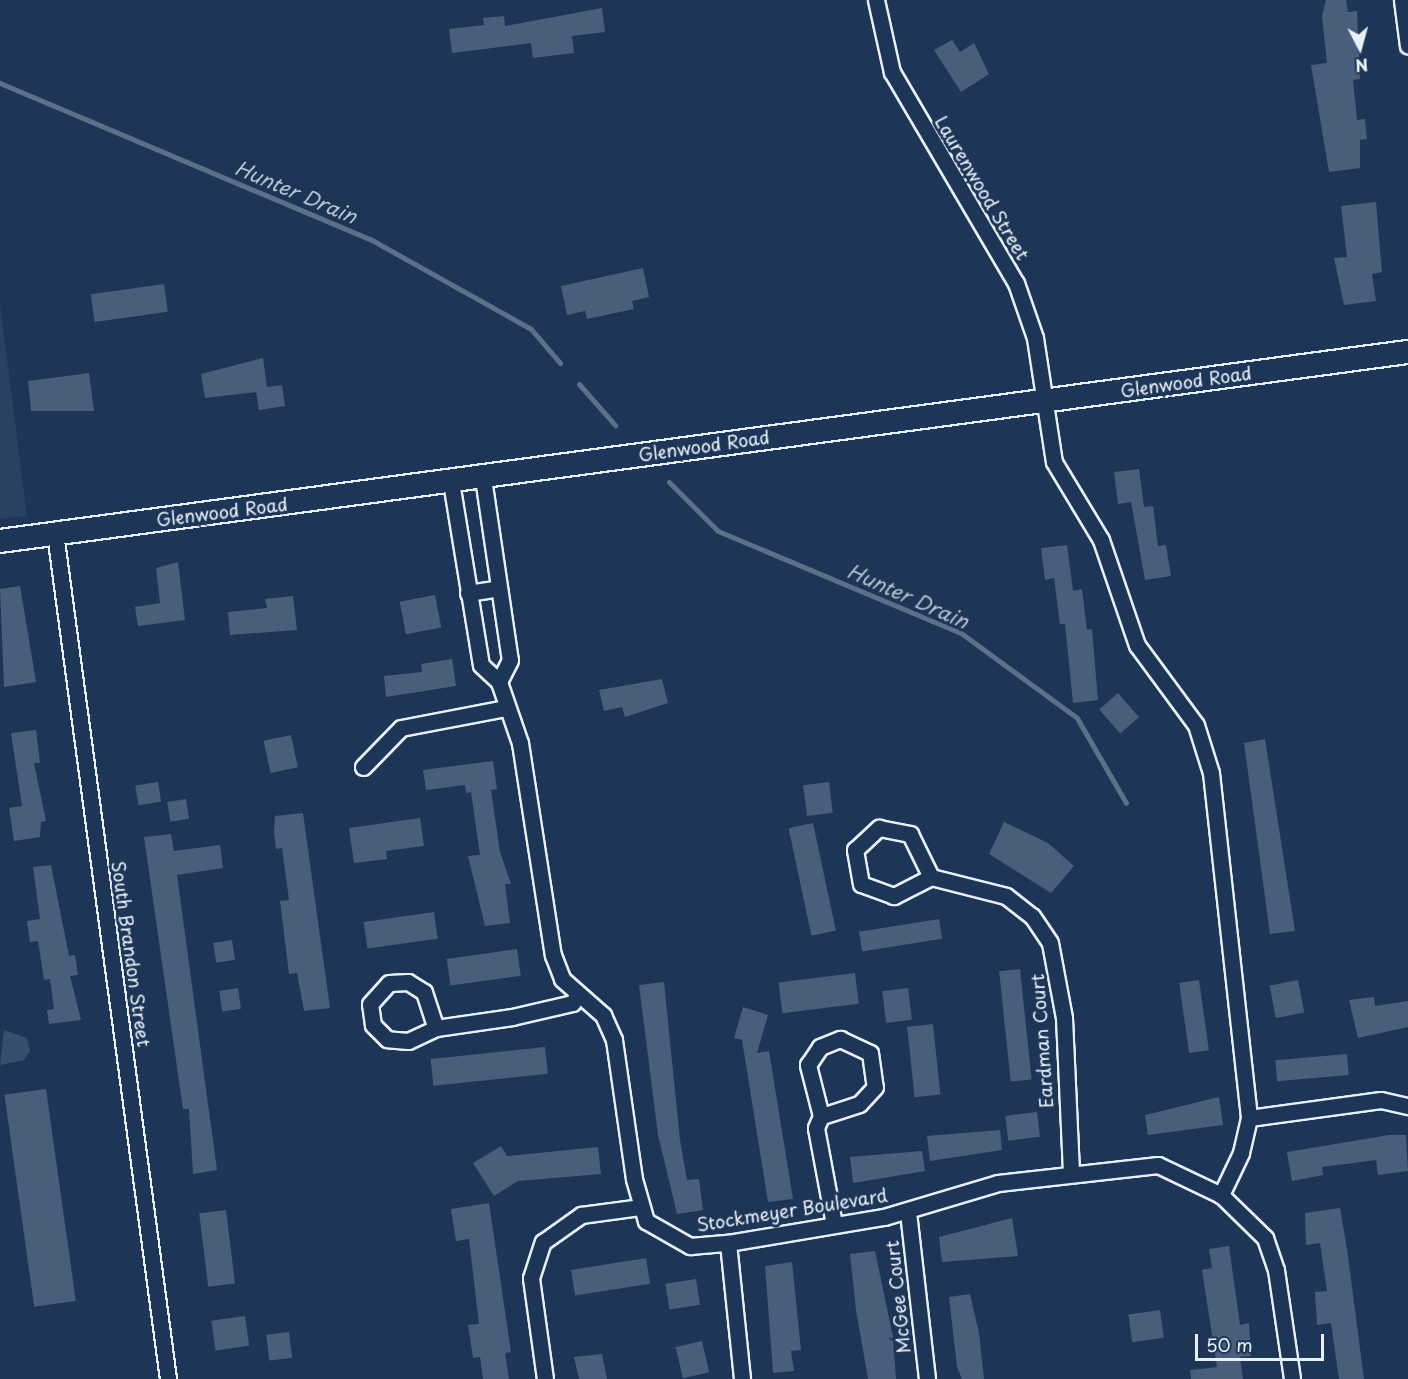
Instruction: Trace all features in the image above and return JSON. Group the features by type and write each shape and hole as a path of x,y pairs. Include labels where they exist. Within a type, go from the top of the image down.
{"street":[{"name":"Laurenwood Street","path":"876,0 892,72 1016,283 1035,338 1054,462 1101,540 1124,618 1152,669 1196,725 1211,773 1250,1118"},
{"path":"1402,0 1408,46"},
{"name":"Glenwood Road","path":"0,541 483,478 1408,352"},
{"path":"483,478 510,660 499,682"},
{"path":"451,482 482,665 499,682 506,708 520,743 553,955 562,979 603,1015 614,1040 641,1208 580,1215 543,1242 531,1278 545,1379"},
{"name":"South Brandon Street","path":"55,534 168,1379"},
{"path":"468,593 498,588"},
{"path":"363,767 401,728 506,708"},
{"path":"900,829 918,843 931,877 905,892 882,896 855,874 855,850 869,833 900,829"},
{"name":"Eardman Court","path":"931,877 1006,896 1032,916 1050,943 1064,1018 1071,1172"},
{"path":"436,1028 429,1001 417,986 389,983 374,995 373,1025 387,1039 408,1041 436,1028 512,1017 572,1003 579,995"},
{"path":"821,1116 859,1104 874,1087 876,1063 861,1044 830,1041 813,1055 807,1076 821,1116 816,1128 834,1224"},
{"path":"1221,1195 1241,1153 1250,1118 1381,1100 1408,1106"},
{"name":"Stockmeyer Boulevard","path":"641,1208 646,1221 690,1246 728,1243 908,1212 983,1186 1071,1172 1158,1165 1221,1195 1253,1221 1272,1254 1293,1379"},
{"name":"McGee Court","path":"908,1212 927,1379"},
{"path":"728,1243 742,1379"}],"shaded area":[{"path":"0,303 27,516 0,519"},
{"path":"4,1030 27,1038 30,1051 24,1060 0,1065"}],"building":[{"path":"1326,0 1346,0 1348,12 1357,11 1360,79 1353,80 1357,120 1365,119 1367,139 1360,140 1360,168 1329,172 1311,65 1327,63 1322,16"},
{"path":"602,8 605,32 572,36 574,53 533,58 531,43 452,53 449,29 484,25 483,18 504,16 505,26"},
{"path":"952,40 960,52 974,43 989,74 961,92 934,50"},
{"path":"1376,202 1382,272 1372,274 1376,301 1344,305 1334,258 1347,257 1341,206"},
{"path":"643,268 649,297 632,301 634,309 587,319 585,311 567,315 561,286"},
{"path":"164,284 168,312 95,322 91,294"},
{"path":"263,358 267,387 282,385 285,406 259,410 256,392 205,398 201,374"},
{"path":"89,373 94,411 31,411 28,381"},
{"path":"1139,469 1144,507 1153,506 1158,546 1166,545 1171,576 1145,580 1131,502 1118,504 1114,472"},
{"path":"1067,545 1073,591 1082,589 1087,630 1092,629 1098,700 1073,703 1065,624 1060,624 1054,578 1045,580 1041,548"},
{"path":"178,562 185,620 138,626 135,607 160,603 156,568"},
{"path":"20,586 36,682 4,687 0,589"},
{"path":"435,595 441,627 406,634 400,602"},
{"path":"293,596 297,630 230,635 228,612 267,608 265,599"},
{"path":"452,659 456,686 386,697 384,676 422,672 421,664"},
{"path":"662,679 668,703 625,717 622,707 604,711 599,690"},
{"path":"1118,693 1139,717 1120,734 1099,709"},
{"path":"36,730 40,763 34,763 46,821 41,822 40,837 14,841 9,808 22,806 11,733"},
{"path":"291,735 298,767 270,773 264,741"},
{"path":"1265,739 1295,931 1270,934 1244,743"},
{"path":"493,761 497,789 491,790 500,852 511,884 505,884 510,923 485,926 468,856 480,855 471,792 466,793 465,785 426,790 423,770"},
{"path":"158,782 161,802 138,805 135,786"},
{"path":"829,782 833,813 807,816 803,785"},
{"path":"186,799 189,819 170,822 167,802"},
{"path":"303,813 330,1008 304,1011 297,973 289,974 280,901 289,900 282,848 276,849 274,832 275,816"},
{"path":"420,818 424,846 386,851 387,859 354,863 349,828"},
{"path":"1004,822 1048,843 1074,866 1051,893 989,854"},
{"path":"813,823 836,931 811,936 789,828"},
{"path":"171,834 174,851 220,845 223,868 177,875 217,1170 193,1174 189,1109 183,1109 144,837"},
{"path":"51,865 69,956 75,955 78,975 70,976 81,1020 49,1024 47,1010 54,1009 50,979 44,980 38,941 30,942 27,921 40,919 33,867"},
{"path":"434,912 438,939 367,949 364,922"},
{"path":"939,919 942,939 862,951 859,932"},
{"path":"232,940 235,960 216,963 213,943"},
{"path":"517,949 521,976 450,986 447,959"},
{"path":"1020,969 1032,1079 1011,1082 999,971"},
{"path":"855,973 859,1004 782,1013 779,982"},
{"path":"1199,980 1209,1050 1189,1053 1179,983"},
{"path":"1298,980 1304,1012 1276,1018 1270,986"},
{"path":"664,982 680,1140 687,1180 699,1179 703,1210 677,1214 658,1135 639,985"},
{"path":"238,988 241,1009 222,1011 219,991"},
{"path":"908,988 912,1020 886,1023 882,991"},
{"path":"1374,997 1375,1006 1408,1001 1408,1027 1358,1038 1349,1000"},
{"path":"743,1007 768,1015 757,1053 769,1051 793,1199 768,1202 742,1040 734,1038"},
{"path":"933,1024 940,1095 915,1097 907,1027"},
{"path":"545,1047 548,1074 433,1086 431,1059"},
{"path":"1347,1054 1349,1075 1277,1081 1275,1060"},
{"path":"46,1089 76,1301 34,1307 4,1095"},
{"path":"1219,1097 1223,1125 1148,1135 1145,1115"},
{"path":"1037,1112 1040,1137 1008,1141 1005,1116"},
{"path":"1000,1130 1002,1150 930,1161 927,1136"},
{"path":"1389,1135 1406,1135 1408,1171 1378,1175 1376,1160 1322,1167 1323,1175 1292,1181 1287,1152"},
{"path":"501,1146 507,1156 598,1147 601,1174 518,1181 494,1196 473,1163"},
{"path":"922,1151 925,1171 853,1183 850,1157"},
{"path":"489,1203 511,1352 505,1353 509,1379 483,1379 480,1357 473,1358 468,1325 479,1324 469,1239 456,1241 451,1209"},
{"path":"1340,1208 1364,1379 1339,1379 1331,1323 1317,1325 1315,1292 1327,1291 1320,1243 1306,1245 1305,1213"},
{"path":"226,1210 235,1283 208,1287 199,1213"},
{"path":"1012,1218 1018,1256 942,1262 939,1237"},
{"path":"1229,1246 1240,1325 1249,1323 1251,1356 1240,1357 1243,1379 1191,1379 1190,1370 1217,1367 1202,1270 1212,1268 1209,1249"},
{"path":"875,1251 893,1337 896,1379 868,1379 856,1310 850,1254"},
{"path":"646,1258 650,1284 575,1296 571,1270"},
{"path":"792,1262 801,1350 791,1351 794,1371 773,1373 765,1266"},
{"path":"696,1279 700,1305 669,1310 665,1284"},
{"path":"970,1294 979,1333 984,1379 962,1379 957,1367 949,1297"},
{"path":"1160,1310 1164,1338 1132,1342 1128,1314"},
{"path":"245,1316 249,1346 216,1350 211,1321"},
{"path":"289,1332 292,1358 269,1361 266,1335"},
{"path":"702,1341 709,1372 683,1378 676,1347"},
{"path":"602,1354 607,1379 579,1379 574,1357"}],"waterway":[{"name":"Hunter Drain","path":"0,83 370,239 531,329 560,363"},
{"name":"Hunter Drain","path":"579,384 615,425"},
{"name":"Hunter Drain","path":"669,482 718,531 961,633 1077,718 1126,803"}]}
